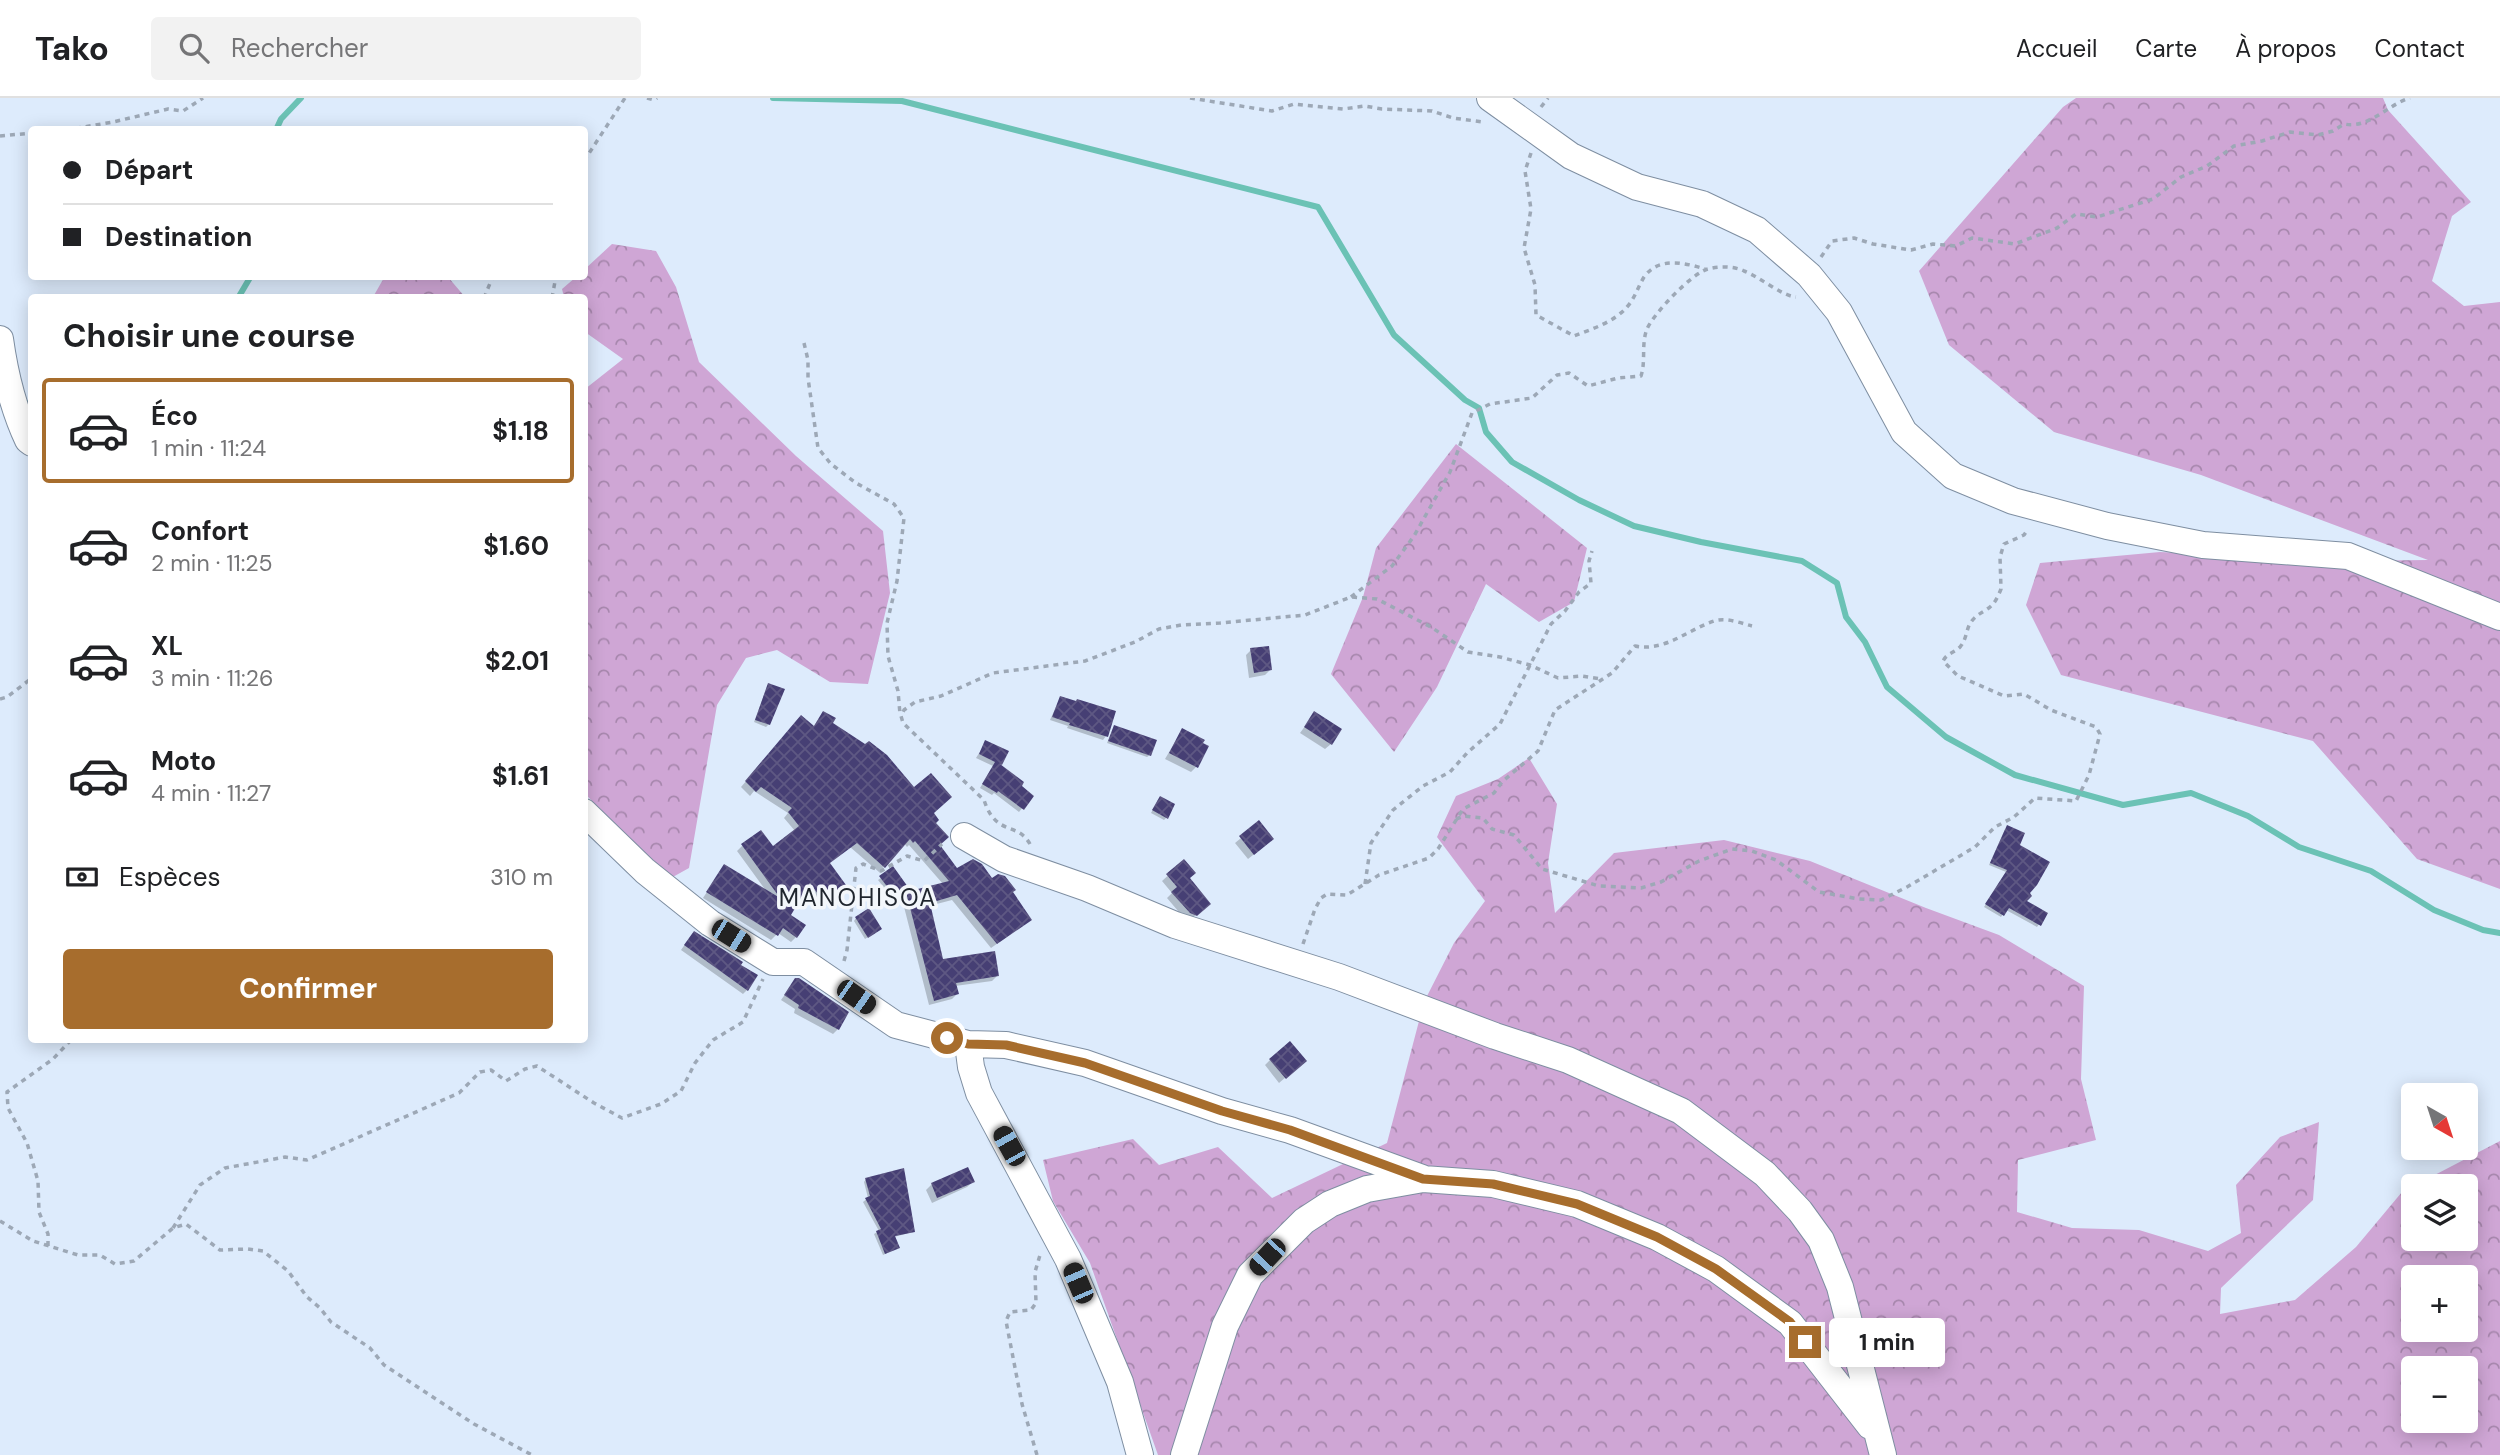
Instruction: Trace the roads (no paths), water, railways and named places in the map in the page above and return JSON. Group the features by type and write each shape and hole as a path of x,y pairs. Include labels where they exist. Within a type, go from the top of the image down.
{"street":[{"path":"1487,110 1529,128 1571,156 1637,187 1702,204 1757,230 1814,282 1839,313 1904,432 1953,476 2013,501 2107,526 2203,545 2348,556 2500,617"},
{"path":"0,339 14,404 28,434"},
{"path":"588,816 645,872 710,923 773,962 804,962 896,1025 968,1044 1006,1045 1085,1063 1222,1111 1290,1130 1423,1179"},
{"path":"964,836 1004,859 1111,897 1175,925 1297,963 1568,1060 1681,1111 1765,1174 1800,1211 1821,1240 1840,1287 1884,1449"},
{"path":"968,1044 971,1067 979,1093 1068,1259 1120,1382 1140,1455"},
{"path":"1184,1455 1225,1326 1250,1275 1283,1239 1330,1204 1367,1189 1423,1179 1493,1184 1577,1204 1657,1237 1716,1269 1790,1322 1884,1449"}],"waterway":[{"path":"278,126 301,98"},
{"path":"773,98 902,101 1318,207 1394,335 1465,400 1479,408 1486,432 1512,462 1579,500 1634,526 1802,561 1837,583 1846,617 1865,642 1887,687 1946,737 2015,775 2123,805 2191,793 2248,816 2299,847 2371,871 2434,910 2483,930 2500,933"},
{"path":"240,294 249,280"},
{"path":"19,404 28,403"}],"district":[{"name":"MANOHISOA","path":"858,897"}]}
